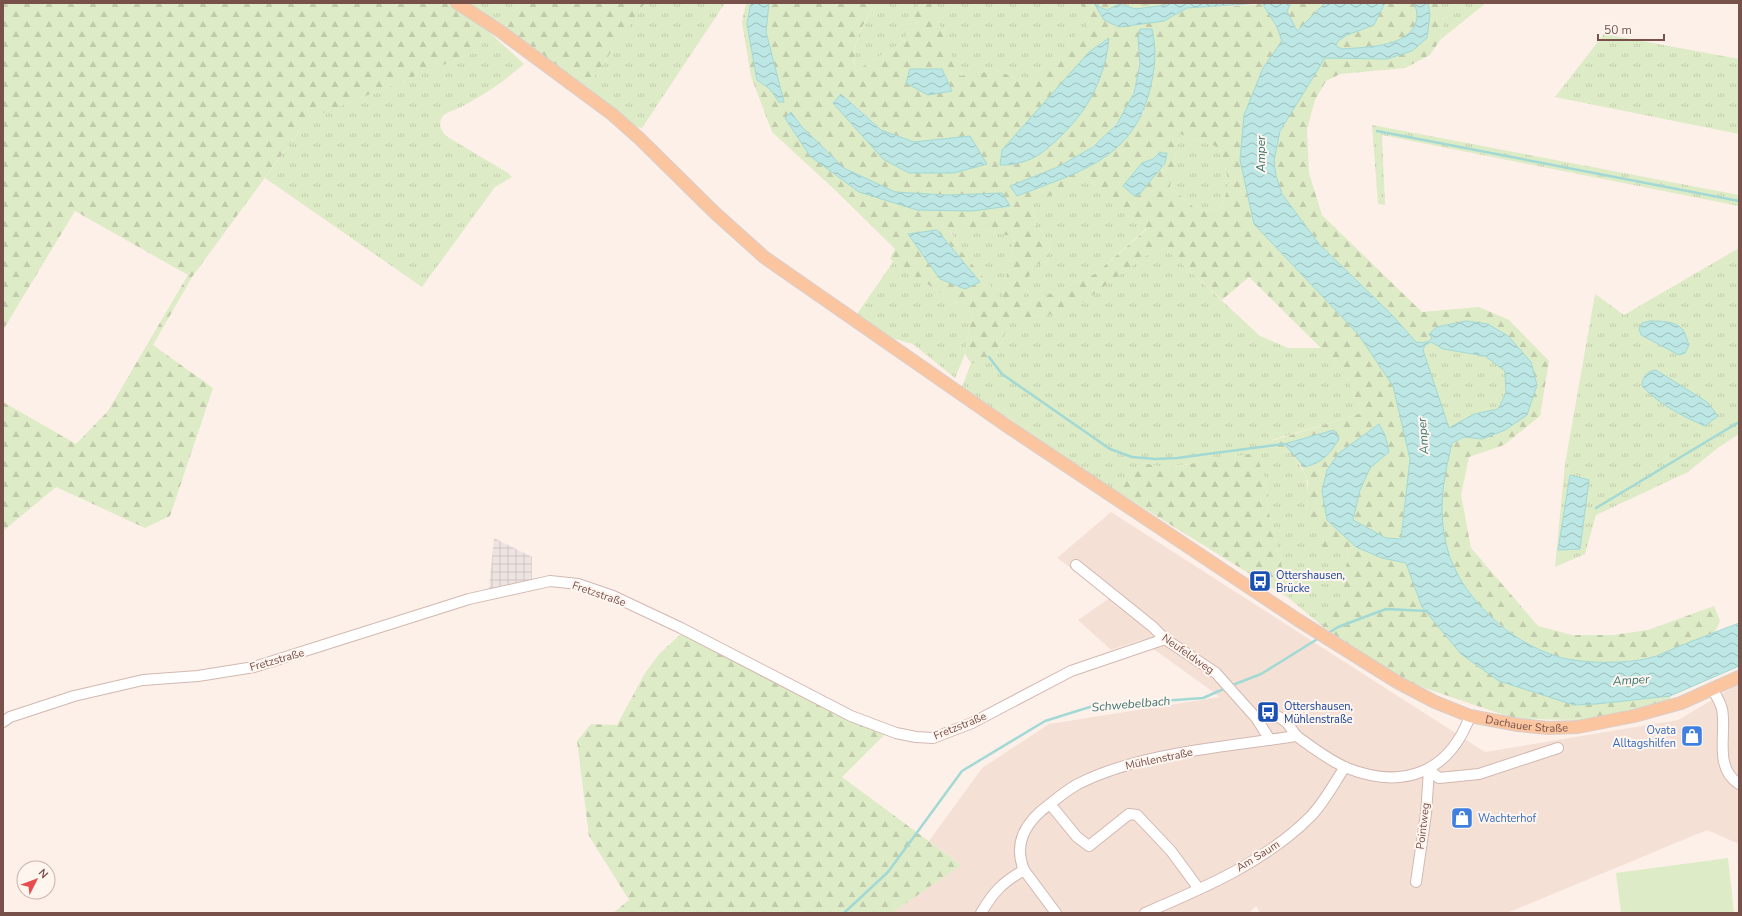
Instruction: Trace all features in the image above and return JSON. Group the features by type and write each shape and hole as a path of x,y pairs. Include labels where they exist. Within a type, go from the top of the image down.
{"main road":[{"name":"Dachauer Straße","path":"457,3 500,30 613,115 640,139 714,212 764,257 1007,426 1322,635 1397,682 1435,702 1470,716 1518,725 1548,728 1578,727 1643,714 1681,703 1739,677"}],"street":[{"name":"Neufeldweg","path":"1076,565 1147,622 1164,639 1216,673 1257,719 1270,740"},
{"name":"Fretzstraße","path":"3,722 10,717 74,696 143,680 198,676 254,668 470,599 550,581 578,584 613,596 681,628 851,716 896,733 916,737 933,738 972,723 1071,671 1164,639"},
{"path":"1712,689 1722,708 1724,739 1722,753 1723,762 1728,773 1739,784"},
{"path":"1257,719 1274,714 1286,722 1296,736 1345,767 1383,778 1399,777 1428,770 1443,760 1466,728 1470,716"},
{"name":"Mühlenstraße","path":"1024,870 1019,859 1023,834 1028,825 1050,804 1077,785 1128,764 1174,755 1296,736"},
{"path":"1428,770 1439,778 1479,774 1558,748"},
{"name":"Am Saum","path":"1145,913 1199,889 1264,855 1289,836 1311,816 1345,767"},
{"name":"Pointweg","path":"1416,882 1426,814 1428,770"},
{"path":"1050,804 1077,837 1089,846 1129,814 1137,814 1171,851 1199,889"},
{"path":"982,913 992,894 1009,878 1024,870 1056,913"}],"shaded area":[{"path":"1111,512 1485,752 1678,720 1739,684 1739,844 1707,830 1507,913 1260,913 1256,906 1249,913 892,913 961,865 929,841 982,768 1049,724 1220,697 1141,640 1111,650 1078,620 1111,597 1057,558"},
{"path":"494,538 532,557 532,582 489,590"}],"green space":[{"path":"3,3 478,3 480,8 494,22 473,53 308,119 192,277 153,345 213,388 170,516 145,528 56,487 3,531 3,402 76,444 108,411 188,275 75,211 3,330"},
{"path":"478,3 528,3 494,22 480,8"},
{"path":"528,3 645,3 587,87 494,22"},
{"path":"645,3 725,3 642,128 634,126 587,87"},
{"path":"746,3 751,3 747,24 757,80 770,89 779,101 783,102 766,32 769,3 875,3 858,36 854,53 856,71 904,41 919,3 931,3 960,76 999,70 1025,85 1089,22 1080,3 1094,3 1104,20 1164,21 1187,8 1253,5 1262,3 1277,27 1283,41 1263,68 1254,224 1358,334 1393,386 1410,459 1401,539 1386,538 1353,520 1360,490 1370,468 1389,452 1322,491 1382,558 1406,563 1422,607 1461,654 1574,705 1670,696 1672,703 1583,720 1516,719 1398,679 1322,626 1338,607 1350,550 1325,550 1306,512 1308,482 1302,467 1284,447 1271,448 1271,441 1362,413 1344,371 1249,277 1222,300 1165,248 1145,256 1082,303 1048,315 1021,319 1013,315 995,357 988,363 971,363 965,354 972,313 893,262 890,258 895,249 835,190 772,132 751,76 742,22","holes":["1138,38 1144,112 1082,171 1011,187 1074,159 1101,139 1113,127 1131,100 1136,83 1139,62","842,94 881,130 914,142 970,136 883,159","791,112 802,127 844,168 895,192 947,195 917,210 810,156","1180,134 1220,148 1229,183 1222,207 1199,212 1170,187","1159,153 1166,153 1165,163 1138,196 1142,163 1153,159","1087,178 1147,229 1095,274 1039,299 1021,305 1032,267 1048,260 1050,242 1036,224 1032,204","976,228 1014,237 1002,299 959,249 950,230","937,230 980,282 908,234"]},
{"path":"875,3 919,4 904,41 856,71 854,53 856,44 862,28"},
{"path":"931,3 1080,3 1089,22 1025,85 999,70 960,77"},
{"path":"1097,3 1119,4 1107,10 1099,7"},
{"path":"1119,3 1166,3 1165,5 1136,9"},
{"path":"1291,3 1325,3 1297,31 1287,11"},
{"path":"1385,3 1415,3 1417,15 1415,26 1408,34 1399,40 1388,44 1342,49 1336,47 1338,41 1347,35 1374,25"},
{"path":"1428,3 1441,3 1444,21 1440,40 1430,55 1405,68 1340,74 1326,81 1315,100 1307,129 1309,173 1322,215 1422,312 1479,307 1509,320 1549,361 1540,416 1504,445 1469,457 1461,495 1471,548 1538,626 1572,635 1613,635 1648,630 1714,606 1720,621 1715,632 1672,650 1647,658 1614,662 1590,662 1568,660 1557,657 1531,645 1517,636 1489,615 1467,593 1460,582 1451,560 1444,537 1442,521 1443,491 1452,443 1464,437 1482,439 1531,362 1432,338 1423,343 1416,342 1392,315 1319,244 1282,194 1276,176 1274,161 1280,131 1325,58 1387,59 1430,14"},
{"path":"1441,3 1486,3 1440,40 1444,21"},
{"path":"488,31 524,64 486,92 461,107 448,112 442,117 440,125 441,130 446,136 508,173 512,177 495,187 422,287 265,178 308,119 473,53"},
{"path":"1604,34 1739,59 1739,134 1555,97"},
{"path":"1372,125 1739,195 1739,206 1382,135 1385,205 1378,204"},
{"path":"1180,134 1220,148 1229,183 1222,207 1199,212 1170,187"},
{"path":"1087,178 1147,228 1095,274 1039,299 1021,305 1032,267 1048,260 1050,242 1036,224 1032,204"},
{"path":"976,228 1014,237 1002,300 959,249 950,229"},
{"path":"1165,248 1260,336 1288,348 1321,348 1344,371 1362,413 1272,440 1272,448 1284,447 1303,470 1306,476 1306,512 1350,550 1338,608 1322,626 1290,599 1269,513 1265,477 1187,464 1166,468 1144,463 1113,489 962,387 971,363 988,363 995,357 1013,315 1021,319 1048,315 1082,303 1145,256"},
{"path":"1739,248 1739,434 1719,447 1688,472 1596,515 1585,554 1555,567 1565,464 1595,294 1624,315","holes":["1641,335 1685,353 1678,354"]},
{"path":"893,262 972,313 965,354 955,378 913,344 888,337 857,314"},
{"path":"1431,342 1443,349 1485,356 1506,371 1506,393 1498,409 1474,414 1449,428 1423,350 1425,345"},
{"path":"1255,453 1265,477 1269,513 1290,599 1113,489 1144,463 1166,468"},
{"path":"681,634 884,735 842,777 961,865 892,913 613,913 629,900 589,836 577,741 591,724 617,725 645,673 660,653"},
{"path":"1728,858 1734,913 1621,913 1616,873"}],"water":[{"path":"751,3 769,3 766,32 784,102 779,102 770,89 757,80 747,24"},
{"path":"1094,3 1097,3 1099,7 1107,10 1119,4 1136,9 1165,5 1166,3 1262,3 1187,8 1164,21 1119,27 1104,20"},
{"name":"Amper","path":"1262,3 1291,3 1287,11 1297,31 1325,3 1385,3 1374,25 1347,35 1338,41 1336,46 1342,49 1388,44 1399,40 1408,34 1415,26 1417,15 1415,3 1428,3 1430,14 1427,38 1412,51 1387,59 1325,58 1280,131 1274,161 1276,176 1282,194 1319,244 1392,315 1416,342 1430,340 1432,338 1429,334 1437,327 1466,321 1488,324 1508,336 1531,362 1537,385 1527,415 1505,430 1482,439 1464,437 1452,443 1442,497 1443,523 1448,551 1454,568 1464,585 1476,601 1505,629 1539,649 1566,659 1589,662 1639,660 1660,655 1739,623 1739,666 1670,696 1596,704 1574,705 1499,681 1461,654 1422,607 1406,563 1382,558 1356,547 1327,520 1322,491 1327,470 1339,453 1379,424 1385,435 1389,452 1370,468 1360,490 1353,520 1386,538 1401,539 1410,459 1393,386 1358,334 1254,224 1240,160 1244,115 1263,68 1282,41 1277,27","holes":["1431,342 1443,349 1485,356 1505,371 1506,393 1498,409 1474,414 1449,428 1423,350 1425,345"]},
{"path":"1140,29 1152,29 1155,53 1154,69 1149,93 1141,116 1129,135 1115,149 1080,171 1017,196 1010,186 1058,167 1093,147 1117,124 1134,93 1140,64 1138,38"},
{"path":"1109,38 1105,62 1094,92 1075,121 1054,143 1036,157 1015,164 1000,165 1002,150 1089,52"},
{"path":"910,69 942,69 952,91 928,95 906,83"},
{"path":"841,94 881,130 914,142 970,136 987,164 954,173 909,173 883,159 833,103"},
{"path":"791,112 802,127 844,168 895,192 947,195 1002,193 1010,206 972,211 917,210 859,192 810,156 785,118"},
{"path":"1159,153 1167,153 1165,163 1138,196 1133,195 1123,186 1142,163 1153,159"},
{"path":"937,230 980,282 965,289 940,279 908,234"},
{"path":"1650,321 1673,323 1680,327 1684,332 1689,345 1685,353 1679,355 1641,335 1639,329 1642,323"},
{"path":"1656,370 1707,402 1718,416 1705,426 1680,414 1656,399 1642,386 1646,375"},
{"path":"1334,430 1339,439 1332,449 1321,460 1305,467 1284,444"},
{"path":"1570,475 1589,480 1580,549 1558,550"}],"waterway":[{"path":"1377,131 1739,201"},
{"path":"989,357 1002,374 1110,449 1132,457 1155,459 1177,458 1284,444"},
{"path":"1596,508 1739,422"},
{"name":"Schwebelbach","path":"1327,634 1338,627 1386,609 1427,611"},
{"name":"Schwebelbach","path":"1230,686 1261,674 1319,638"},
{"name":"Schwebelbach","path":"844,913 888,872 962,771 1045,721 1093,706 1203,698 1226,688"}],"place":[{"name":"Ottershausen, Brücke","path":"1260,581"},
{"name":"Ottershausen, Mühlenstraße","path":"1268,712"},
{"name":"Ovata Alltagshilfen","path":"1692,736"},
{"name":"Wachterhof","path":"1462,818"}]}
